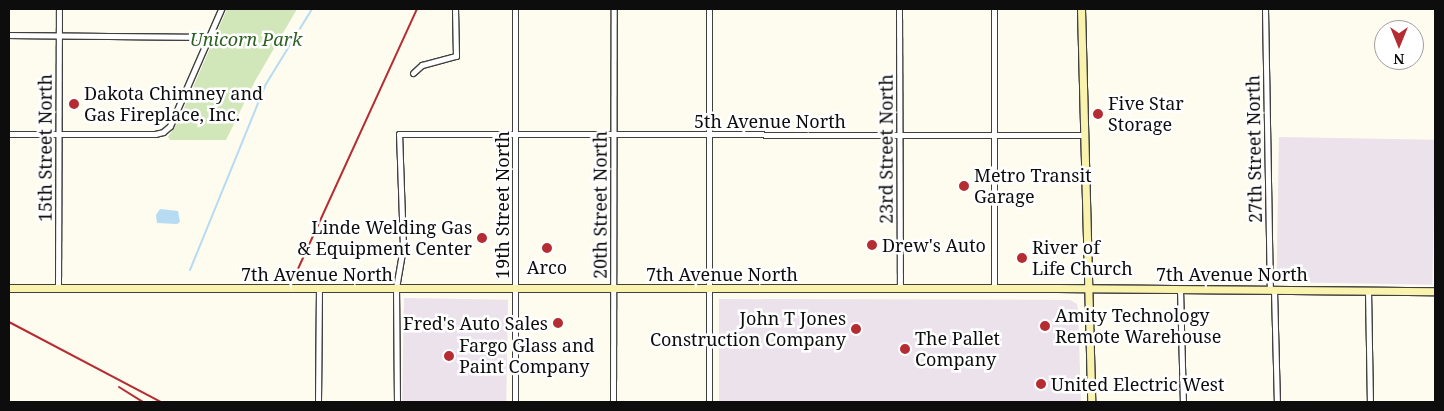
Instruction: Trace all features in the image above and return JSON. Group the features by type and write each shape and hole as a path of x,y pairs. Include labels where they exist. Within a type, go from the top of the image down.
{"main road":[{"path":"1081,9 1091,402"},
{"name":"7th Avenue North","path":"9,288 1088,288 1435,291"}],"street":[{"name":"15th Street North","path":"58,288 59,9"},
{"path":"9,134 155,134 163,132 170,126 221,9"},
{"path":"413,73 422,65 456,56 455,9"},
{"name":"19th Street North","path":"515,9 515,402"},
{"name":"20th Street North","path":"613,402 614,9"},
{"path":"709,9 709,402"},
{"name":"23rd Street North","path":"899,9 900,289"},
{"path":"994,9 994,289"},
{"name":"27th Street North","path":"1265,9 1272,290 1277,402"},
{"path":"9,35 209,37"},
{"name":"5th Avenue North","path":"396,288 403,247 400,134 1084,135"},
{"path":"396,288 397,402"},
{"path":"318,402 320,289"},
{"path":"1180,289 1183,402"},
{"path":"1368,290 1370,402"}],"shaded area":[{"path":"1279,137 1435,140 1432,285 1276,282"},
{"name":"Fargo Glass and Paint Company","path":"404,298 508,300 506,402 402,402"},
{"path":"719,299 1070,300 1077,304 1078,311 1081,402 719,402"}],"green space":[{"name":"Unicorn Park","path":"227,9 297,9 255,81 226,140 170,140 168,137 178,122"}],"water":[{"path":"160,209 178,211 180,222 177,224 157,223 156,215"}],"waterway":[{"path":"190,270 266,84 312,9"}],"railway":[{"path":"297,271 417,9"},
{"path":"9,322 161,402"},
{"path":"119,387 143,402"}],"place":[{"name":"Dakota Chimney and Gas Fireplace, Inc.","path":"74,104"},
{"name":"Five Star Storage","path":"1098,114"},
{"name":"Metro Transit Garage","path":"964,186"},
{"name":"Linde Welding Gas & Equipment Center","path":"482,238"},
{"name":"Drew's Auto","path":"872,245"},
{"name":"Arco","path":"547,248"},
{"name":"River of Life Church","path":"1022,258"},
{"name":"Fred's Auto Sales","path":"558,323"},
{"name":"Amity Technology Remote Warehouse","path":"1045,326"},
{"name":"John T Jones Construction Company","path":"856,329"},
{"name":"The Pallet Company","path":"905,349"},
{"name":"Fargo Glass and Paint Company","path":"449,356"},
{"name":"United Electric West","path":"1041,384"}]}
